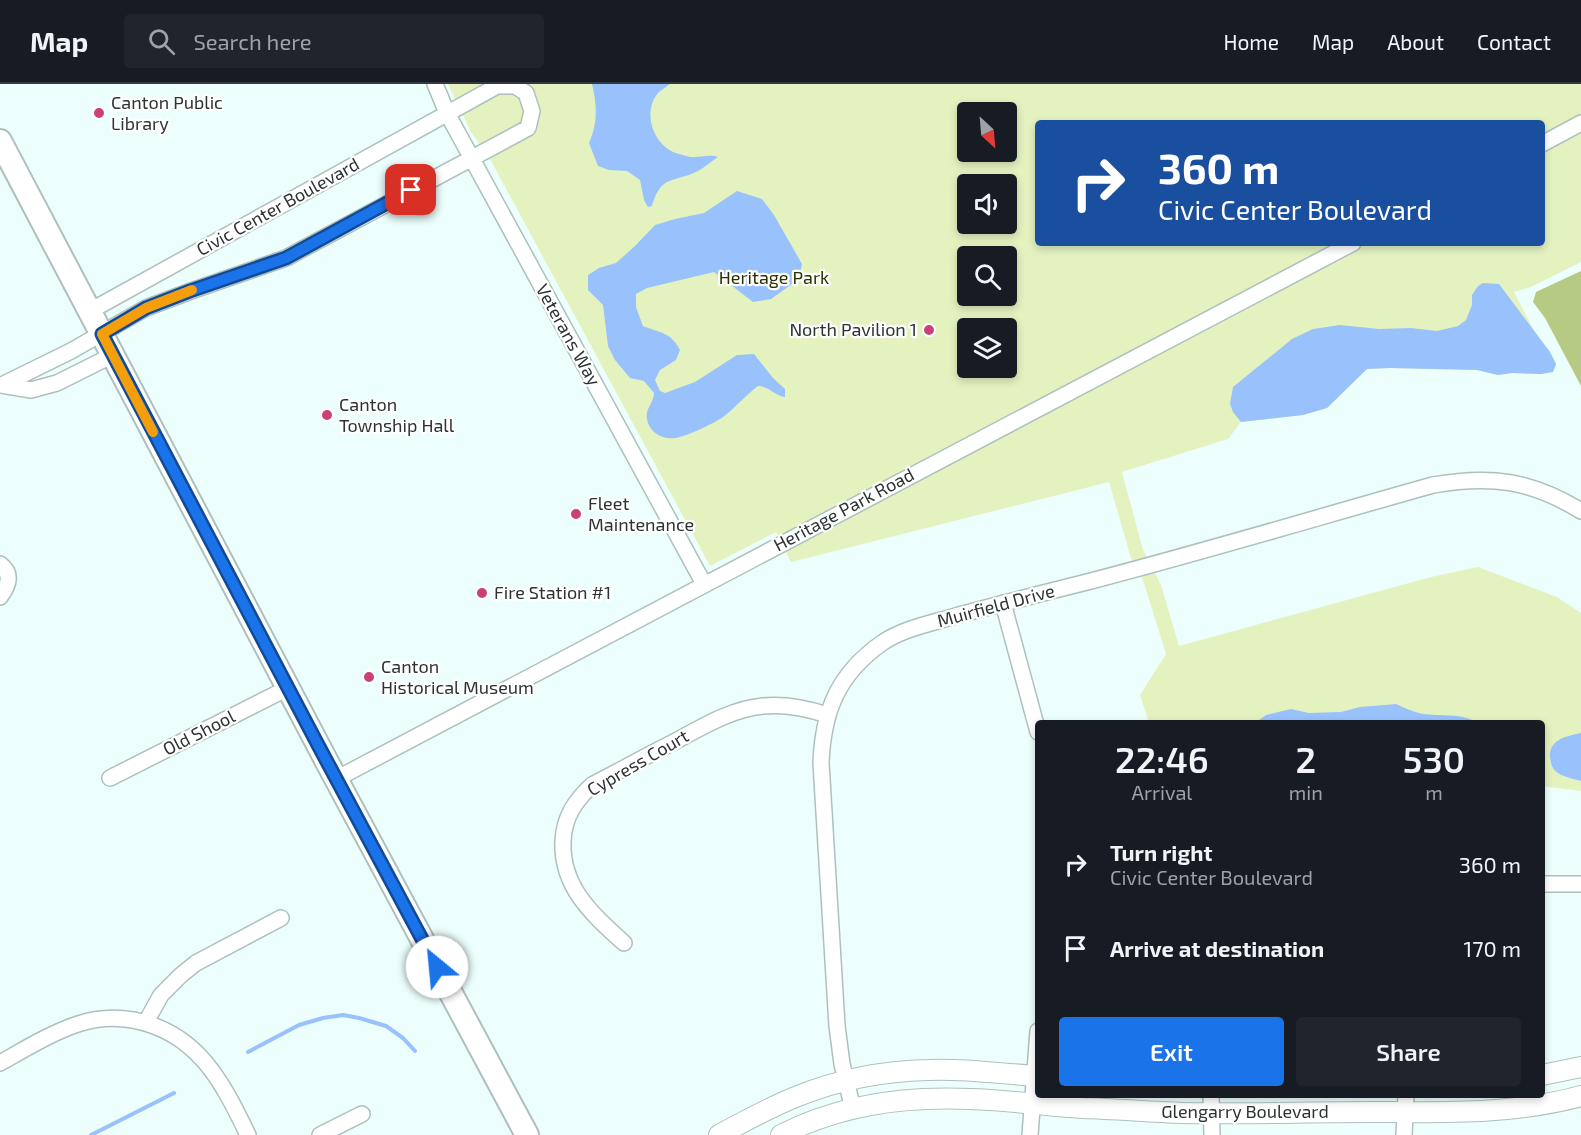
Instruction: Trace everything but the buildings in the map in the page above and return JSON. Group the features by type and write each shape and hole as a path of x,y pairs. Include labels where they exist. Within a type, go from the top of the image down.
{"main road":[{"path":"0,141 336,779 527,1135"}],"street":[{"name":"Veterans Way","path":"435,84 447,113 704,584"},
{"name":"Civic Center Boulevard","path":"1,385 61,356 146,308 286,258 528,128 532,111 526,93 515,86 497,86 90,311"},
{"path":"1545,142 1581,123"},
{"name":"Heritage Park Road","path":"336,779 1347,246"},
{"path":"1,385 31,390 57,383 112,355"},
{"name":"Muirfield Drive","path":"853,1108 842,1064 837,1026 821,763 822,740 827,715 837,692 849,673 865,656 884,642 913,628 1143,567 1442,483 1460,480 1509,482 1546,492 1581,510"},
{"path":"0,564 7,571 9,580 0,597"},
{"path":"1003,603 1035,721"},
{"name":"Old Shool","path":"110,778 288,687"},
{"name":"Cypress Court","path":"624,943 596,918 570,881 564,865 564,830 569,812 580,796 602,779 716,720 739,711 762,706 786,706 809,709 827,715"},
{"path":"1545,884 1581,884"},
{"path":"146,1022 161,995 196,963 281,918"},
{"path":"0,1063 81,1023 102,1018 123,1018 146,1022 174,1035 198,1053 220,1083 248,1135"},
{"name":"Glengarry Boulevard","path":"781,1135 808,1122 853,1108 896,1101 938,1098 1180,1113 1211,1104 1406,1103 1497,1110 1576,1097 1574,1069 1545,1074"},
{"path":"719,1135 749,1128 772,1107 799,1096 868,1076 928,1070 1035,1076"},
{"path":"1030,1135 1035,1083"},
{"path":"1404,1135 1406,1103"},
{"path":"1211,1104 1212,1135"},
{"path":"320,1135 362,1114"}],"green space":[{"name":"Heritage Park","path":"448,84 1581,84 1581,262 1531,287 1514,292 1537,336 1556,364 1553,372 1498,375 1477,370 1367,369 1327,408 1303,415 1241,422 1228,439 1122,472 1143,550 1161,585 1179,646 1431,577 1478,567 1557,597 1581,613 1581,791 1545,786 1545,720 1148,720 1140,695 1166,654 1143,580 1131,558 1109,482 791,562 776,532 710,566 490,159 471,132"},
{"path":"1581,271 1581,386 1545,318 1533,302 1536,292"}],"water":[{"path":"592,84 670,84 658,93 653,101 651,118 656,136 668,149 676,153 690,157 718,157 690,175 664,184 652,206 648,207 644,200 640,180 627,171 609,170 598,166 589,143 596,114"},
{"path":"737,191 762,199 774,215 802,264 799,279 771,299 753,302 714,272 647,288 636,294 636,307 643,326 669,336 680,350 676,360 660,370 655,380 660,391 665,393 695,382 737,355 754,354 785,389 785,397 758,386 714,423 680,437 665,438 653,431 648,424 647,412 654,393 644,381 630,378 615,360 608,346 603,305 588,290 588,275 599,268 616,263 655,225 704,213"},
{"path":"1483,283 1499,284 1550,352 1556,364 1553,372 1498,375 1477,370 1367,369 1327,408 1303,415 1241,422 1233,412 1230,404 1233,387 1292,339 1313,329 1340,325 1437,331 1458,326 1466,320 1472,305 1472,295"},
{"path":"1396,704 1419,713 1457,716 1471,720 1259,720 1266,715 1291,709 1309,713 1341,712 1360,707"},
{"path":"1581,733 1581,781 1563,776 1556,771 1552,766 1550,751 1560,739"}],"waterway":[{"path":"248,1052 299,1025 343,1015 386,1026 403,1038 415,1051"},
{"path":"91,1135 174,1093"}],"slow traffic":[{"path":"153,432 102,334 146,308 192,290"}],"place":[{"name":"Canton Public Library","path":"99,113"},
{"name":"North Pavilion 1","path":"929,330"},
{"name":"Canton Township Hall","path":"327,415"},
{"name":"Fleet Maintenance","path":"576,514"},
{"name":"Fire Station #1","path":"482,593"},
{"name":"Canton Historical Museum","path":"369,677"}],"route":[{"path":"411,190 286,258 146,308 102,334 437,967"}]}
